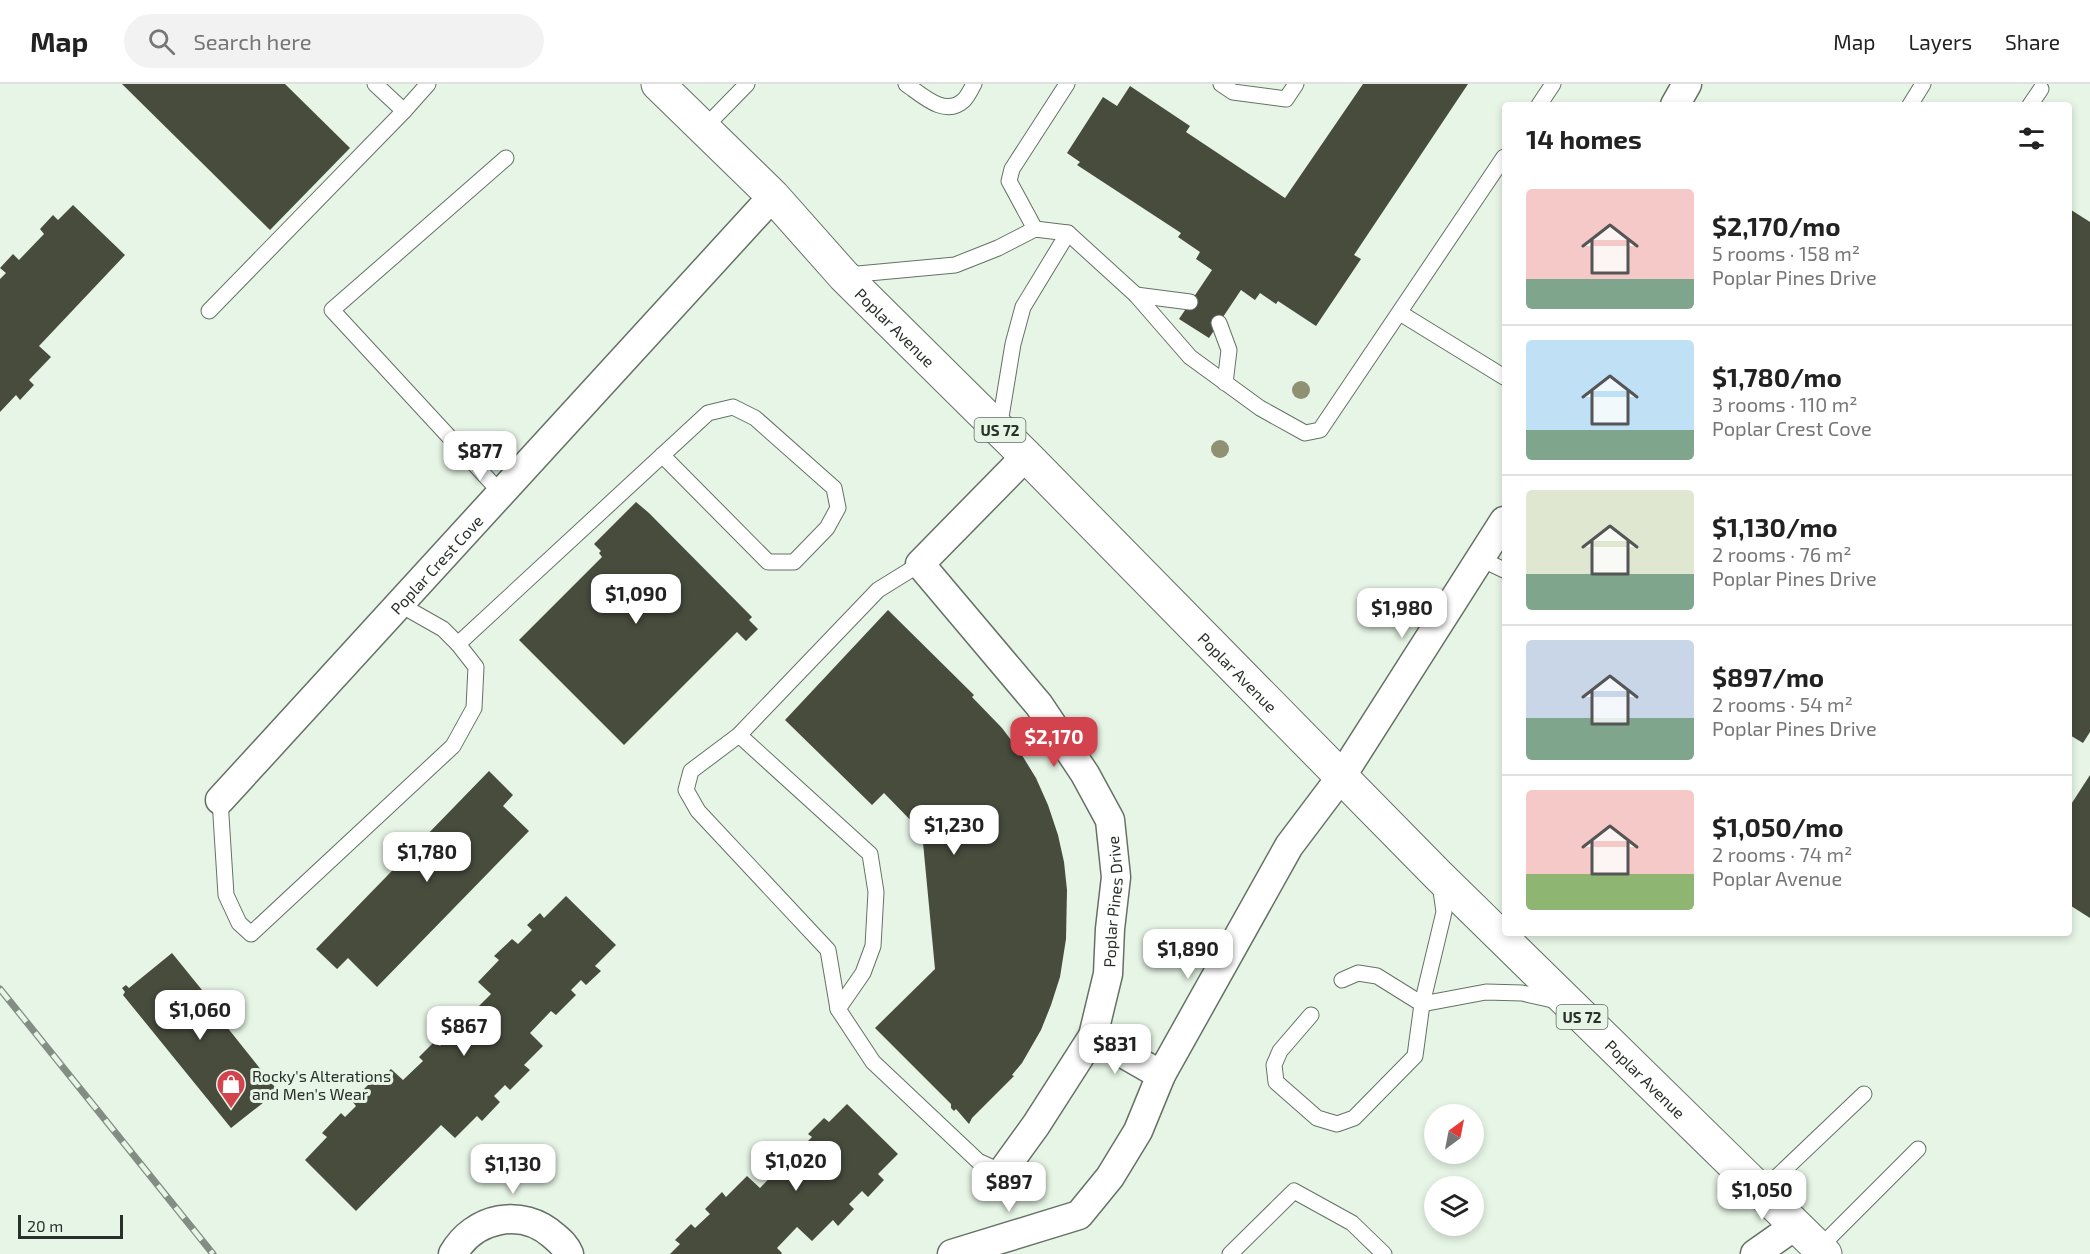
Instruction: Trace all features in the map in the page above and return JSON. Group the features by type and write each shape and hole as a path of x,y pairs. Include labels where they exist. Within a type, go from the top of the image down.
{"main road":[{"name":"Poplar Avenue","path":"658,84 773,196 844,276 1026,456 1438,875 1822,1251"}],"street":[{"path":"1677,102 1687,84"},
{"name":"Poplar Crest Cove","path":"220,800 773,196"},
{"path":"920,564 1026,456"},
{"path":"952,1254 1079,1215 1110,1177 1138,1131 1161,1074 1289,846 1493,565 1502,529"},
{"name":"Poplar Pines Drive","path":"920,564 1039,705 1085,774 1110,820 1116,877 1108,974 1093,1036 1036,1125 1002,1172"},
{"path":"1093,1036 1161,1074"},
{"path":"453,1254 461,1240 485,1223 515,1218 544,1227 566,1247 569,1254"},
{"path":"1755,1254 1796,1225"}],"lane":[{"path":"375,84 404,111"},
{"path":"209,311 428,84"},
{"path":"704,128 747,84"},
{"path":"906,84 940,107 953,106 964,100 974,84"},
{"path":"1035,229 1009,181 1012,169 1067,84"},
{"path":"1221,84 1233,92 1286,99 1296,84"},
{"path":"1541,102 1553,84"},
{"path":"1912,102 1923,84"},
{"path":"2032,102 2041,89"},
{"path":"501,493 332,310 506,158"},
{"path":"844,276 955,265 998,248 1035,229 1068,233 1136,295 1190,357 1260,408 1305,433 1320,430 1502,160"},
{"path":"999,429 1013,344 1023,307 1068,233"},
{"path":"1136,295 1190,302"},
{"path":"1400,313 1502,376"},
{"path":"1219,323 1229,350 1226,383"},
{"path":"458,644 662,455 708,413 733,407 755,418 834,488 838,508 827,528 794,562 768,562 662,455"},
{"path":"920,564 878,591 739,735 691,771 686,790 698,811 828,950 838,1009 873,1062 978,1161 1002,1172"},
{"path":"220,800 226,895 239,923 250,934 453,746 474,708 476,667 443,629 399,604"},
{"path":"739,735 870,854 876,892 873,946 863,973 838,1009"},
{"path":"1311,1016 1280,1051 1274,1065 1276,1082 1317,1118 1337,1124 1354,1118 1415,1056 1422,1004 1444,912 1438,875"},
{"path":"1342,980 1358,973 1377,976 1422,1004 1486,992 1522,993 1569,1004"},
{"path":"1762,1191 1864,1094"},
{"path":"1822,1251 1918,1149"},
{"path":"1230,1254 1294,1191 1352,1223 1384,1254"}],"building":[{"path":"122,84 285,84 350,148 270,230"},
{"path":"1363,84 1468,84 1354,255 1361,259 1316,326 1278,301 1276,304 1260,293 1255,300 1241,290 1209,338 1179,319 1212,270 1196,259 1200,252 1178,237 1181,233 1077,165 1080,162 1067,153 1103,97 1117,106 1130,86 1190,126 1186,132 1285,198"},
{"path":"73,205 125,255 39,346 51,357 29,380 34,385 20,400 16,395 0,412 0,279 6,273 0,268 13,254 19,260 44,234 40,229 53,215 58,220"},
{"path":"2072,211 2090,222 2090,732 2083,743 2072,736"},
{"path":"636,502 752,617 749,620 758,629 746,641 737,632 624,745 519,640 602,557 599,553 601,551 594,544"},
{"path":"888,610 974,695 972,697 1002,728 1020,752 1036,778 1048,805 1064,862 1067,890 1066,939 1060,977 1051,1005 1041,1030 1022,1063 1012,1075 1014,1076 972,1118 969,1124 875,1028 935,969 922,832 884,793 872,805 785,720"},
{"path":"489,771 513,795 503,806 529,831 377,987 348,958 337,969 316,949"},
{"path":"2090,775 2090,918 2072,907 2072,803"},
{"path":"566,896 616,945 595,966 601,971 586,985 581,980 571,990 576,995 556,1015 551,1011 530,1033 543,1046 524,1065 530,1070 510,1090 505,1085 494,1096 500,1102 482,1121 477,1116 455,1138 441,1125 356,1211 305,1160 327,1137 322,1133 341,1113 345,1117 356,1106 352,1101 376,1077 379,1081 391,1069 403,1080 423,1061 419,1057 435,1041 440,1046 454,1031 450,1026 465,1011 469,1016 491,994 478,982 499,960 494,956 512,939 518,944 532,930 527,925 540,913 544,918"},
{"path":"172,953 202,990 199,992 278,1091 231,1128 123,995 125,992 122,988 126,985 129,988"},
{"path":"847,1104 898,1154 878,1174 884,1180 868,1197 862,1191 849,1204 854,1209 838,1226 833,1220 812,1241 797,1227 777,1248 781,1254 670,1254 680,1244 675,1240 691,1224 695,1228 710,1214 705,1209 722,1192 726,1197 747,1176 760,1188 779,1168 776,1164 791,1150 795,1154 812,1137 808,1134 824,1118 829,1122"}],"railway":[{"path":"0,989 213,1254"}],"place":[{"name":"Rocky's Alterations and Men's Wear","path":"231,1110"}]}
